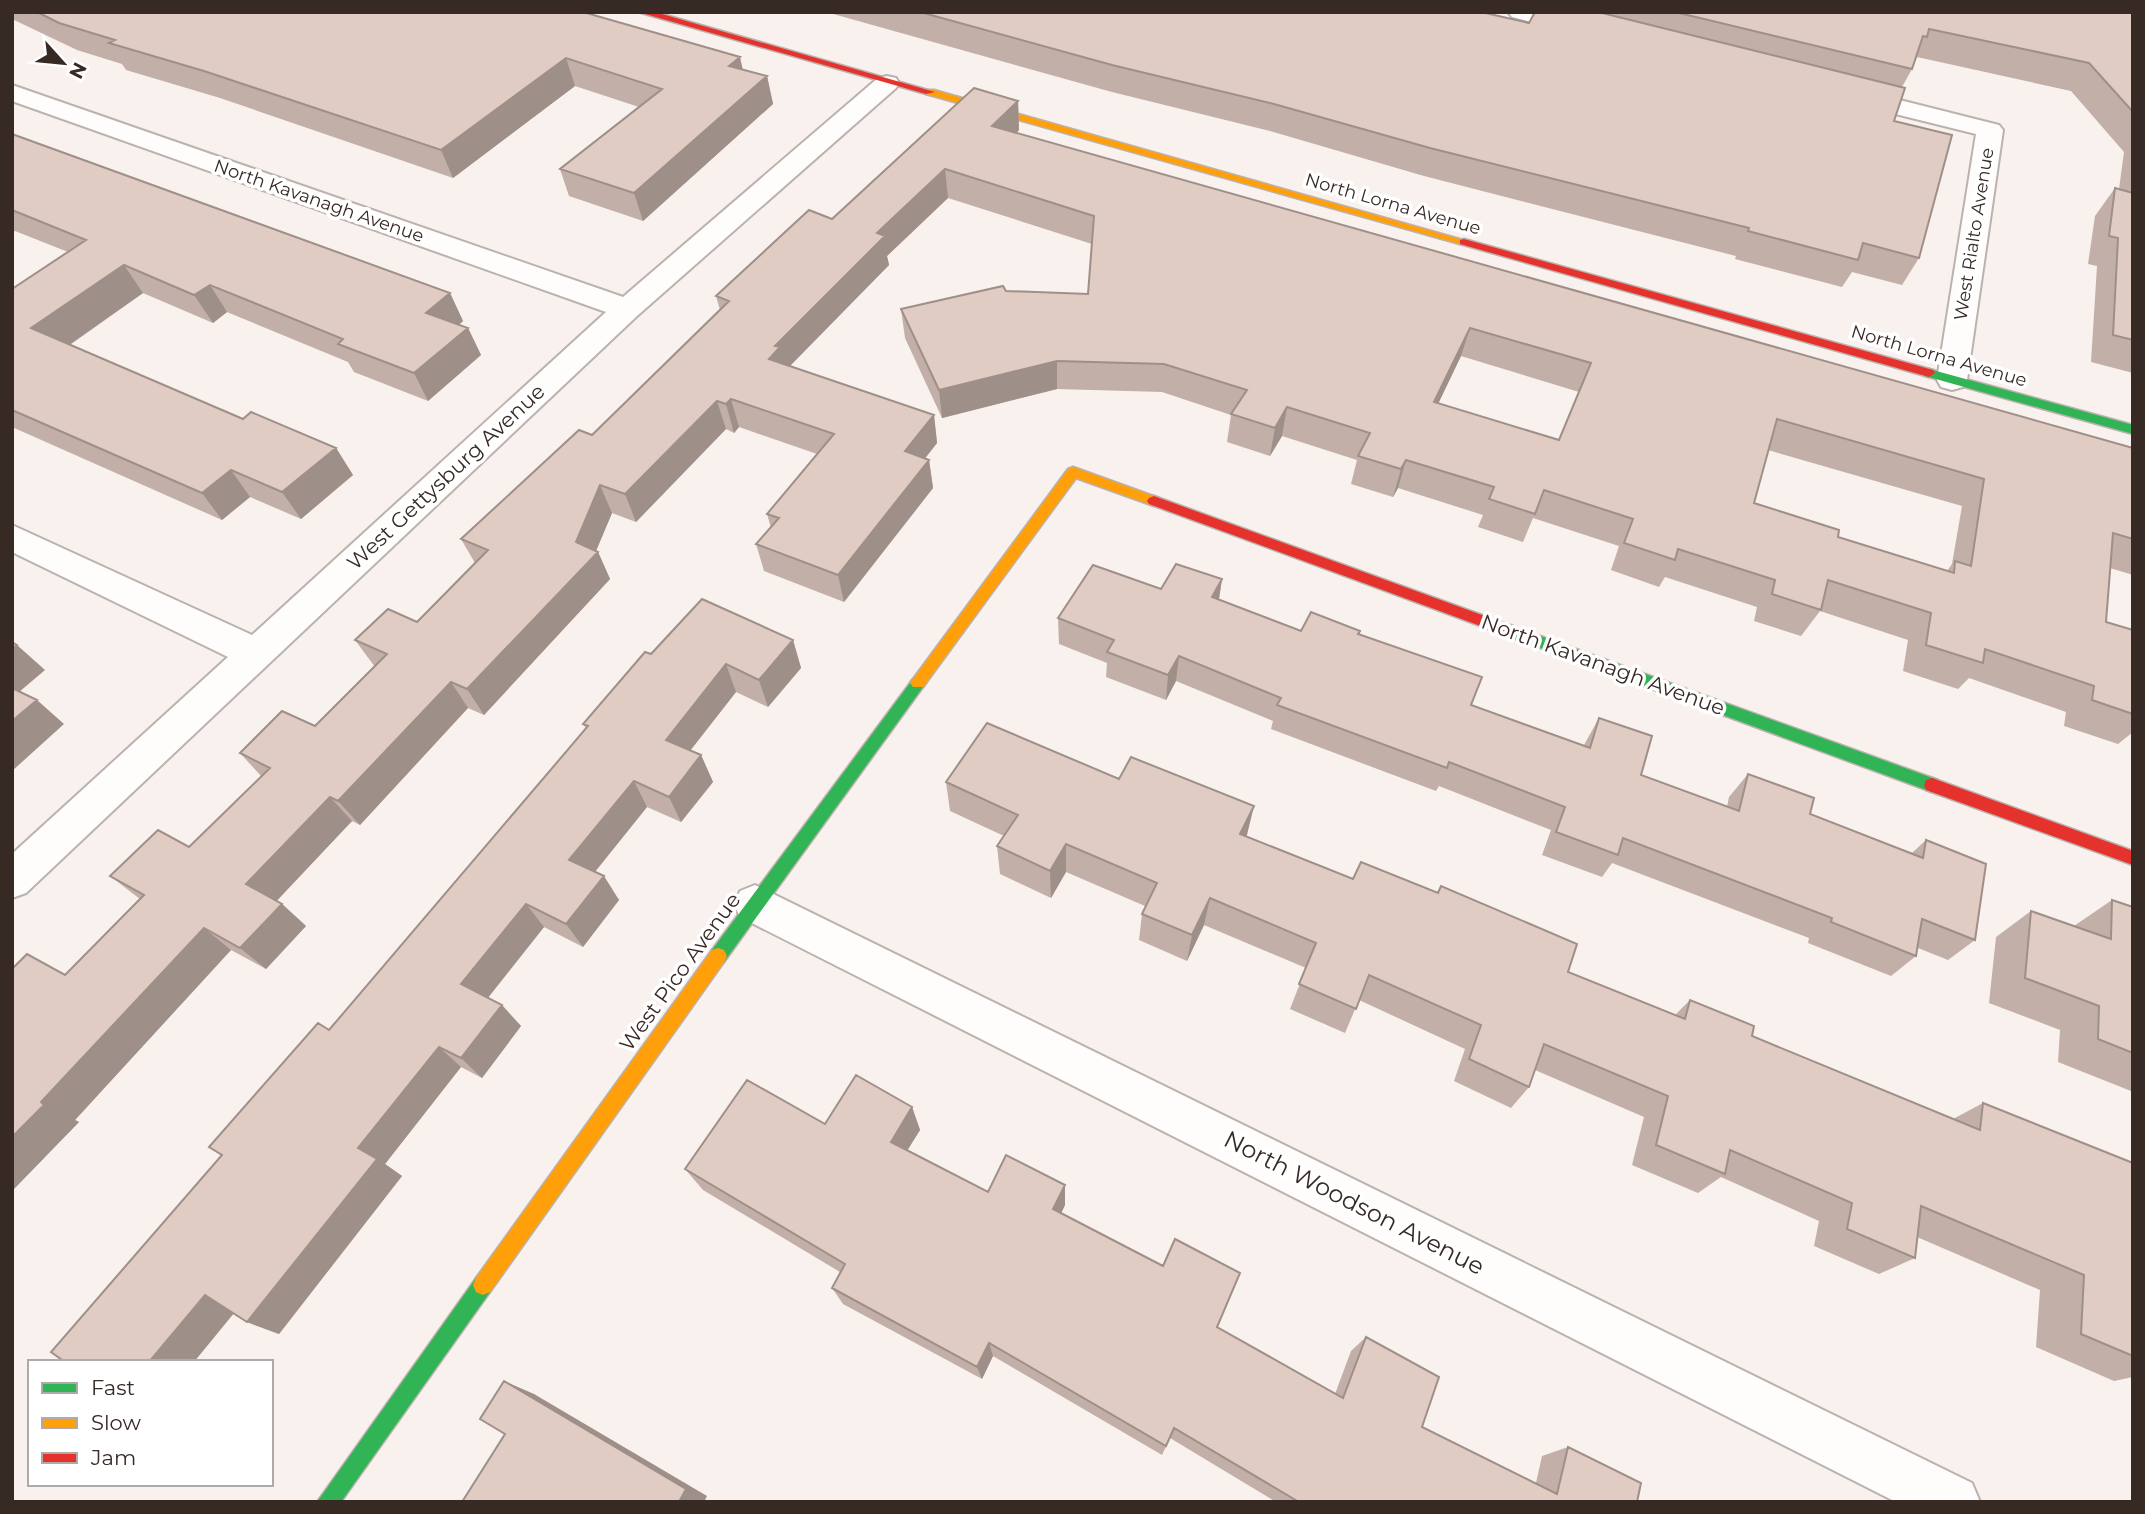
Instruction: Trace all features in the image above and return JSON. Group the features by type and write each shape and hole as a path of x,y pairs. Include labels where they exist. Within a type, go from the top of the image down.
{"street":[{"name":"North Lorna Avenue","path":"643,12 2133,430"},
{"path":"1520,12 1600,33"},
{"name":"West Gettysburg Avenue","path":"12,880 626,309 887,82"},
{"name":"West Rialto Avenue","path":"1829,90 1990,130 1952,380"},
{"name":"North Kavanagh Avenue","path":"12,92 626,309"},
{"name":"North Kavanagh Avenue","path":"1073,472 2133,858"},
{"name":"West Pico Avenue","path":"328,1502 755,904 1073,472"},
{"path":"12,537 257,654"},
{"name":"North Woodson Avenue","path":"755,904 1953,1502"}],"building":[{"path":"37,12 583,12 740,57 729,66 767,76 634,193 560,169 662,89 566,58 441,150 204,71 109,43 115,40 59,23"},
{"path":"920,12 1481,12 1529,23 1535,12 1598,12 1905,88 1894,121 1952,135 1919,258 1863,243 1858,260 1748,231 1749,228 1430,148 1274,104 1112,65"},
{"path":"1675,12 2133,12 2133,112 2089,63 1929,29 1927,37 1923,36 1912,69"},
{"path":"974,88 1018,101 992,126 2133,448 2133,539 2113,533 2106,622 2133,630 2133,714 2092,700 2094,686 1985,649 1983,663 1926,645 1931,613 1828,580 1821,610 1772,594 1775,580 1678,549 1675,560 1624,543 1633,519 1544,490 1535,514 1489,499 1494,487 1406,460 1401,469 1358,456 1370,433 1287,407 1275,428 1231,414 1247,390 1164,364 1057,361 939,390 901,309 1003,286 1006,291 1088,294 1094,216 945,169 877,233 885,236 775,346 780,347 769,359 934,415 905,451 929,460 838,575 756,544 779,518 767,514 834,434 731,399 726,404 717,401 625,494 600,485 576,542 598,552 467,689 451,682 338,801 330,797 246,884 282,904 240,948 204,928 41,1102 44,1105 12,1137 12,969 27,954 65,975 144,895 110,876 158,830 189,847 270,768 240,753 282,711 315,726 387,654 355,640 388,609 417,622 488,550 461,539 579,430 592,435 729,301 716,296 809,210 832,219","holes":["1470,328 1591,363 1559,440 1434,402","1777,419 1984,479 1971,566 1955,561 1954,573 1838,537 1839,530 1754,503"]},
{"path":"12,134 450,293 426,313 468,328 414,373 338,344 343,339 210,285 194,295 124,265 31,328 243,419 251,412 336,448 282,492 231,470 202,493 12,410 12,289 86,240 12,210"},
{"path":"2115,188 2133,193 2133,340 2113,335 2118,238 2109,236"},
{"path":"1176,564 1222,579 1212,597 1301,631 1311,612 1360,631 1358,634 1482,677 1471,705 1590,748 1599,718 1652,736 1641,775 1739,811 1748,774 1814,798 1810,814 1923,858 1926,840 1986,864 1975,940 1922,919 1916,956 1831,922 1832,918 1623,838 1618,855 1556,832 1565,807 1449,762 1447,768 1277,705 1281,698 1179,656 1168,675 1107,652 1114,640 1058,618 1093,565 1161,589"},
{"path":"702,599 793,640 759,680 726,664 666,740 701,755 669,797 634,781 569,860 604,876 566,924 526,904 461,984 502,1005 461,1058 439,1047 358,1148 377,1159 247,1322 205,1295 151,1360 62,1360 51,1352 222,1155 209,1147 318,1023 329,1030 588,726 583,724 645,652 651,654"},
{"path":"12,688 37,700 12,721"},
{"path":"987,723 1119,779 1131,757 1254,806 1240,834 1353,879 1361,862 1438,893 1441,886 1577,944 1568,972 1685,1019 1690,1000 1754,1026 1752,1036 1980,1130 1983,1103 2133,1163 2133,1356 2081,1334 2084,1275 1921,1206 1915,1258 1847,1229 1852,1203 1730,1150 1725,1174 1656,1145 1668,1096 1544,1044 1529,1087 1469,1059 1481,1025 1369,975 1356,1009 1299,984 1316,943 1210,898 1192,935 1142,914 1157,883 1066,844 1050,871 997,846 1018,815 946,782"},
{"path":"2112,900 2133,907 2133,1053 2098,1039 2099,1006 2025,978 2031,911 2111,939"},
{"path":"856,1075 912,1107 891,1142 988,1192 1006,1155 1065,1185 1053,1209 1163,1266 1175,1239 1240,1273 1217,1327 1343,1398 1366,1337 1439,1377 1422,1427 1557,1494 1568,1447 1641,1483 1637,1502 1299,1502 1174,1428 1166,1446 989,1343 977,1367 832,1288 845,1264 685,1169 747,1080 825,1124"},
{"path":"504,1381 686,1489 679,1502 462,1502 505,1434 480,1419"}],"traffic: fast":[{"path":"1929,373 2133,430"},
{"path":"1510,631 1932,785"},
{"path":"718,956 918,683"},
{"path":"328,1502 483,1285"}],"traffic: slow":[{"path":"930,92 1464,242"},
{"path":"918,683 1073,472 1154,501"},
{"path":"483,1285 718,956"}],"traffic: jam":[{"path":"643,12 930,92"},
{"path":"1464,242 1929,373"},
{"path":"1154,501 1510,631"},
{"path":"1932,785 2133,858"}]}
